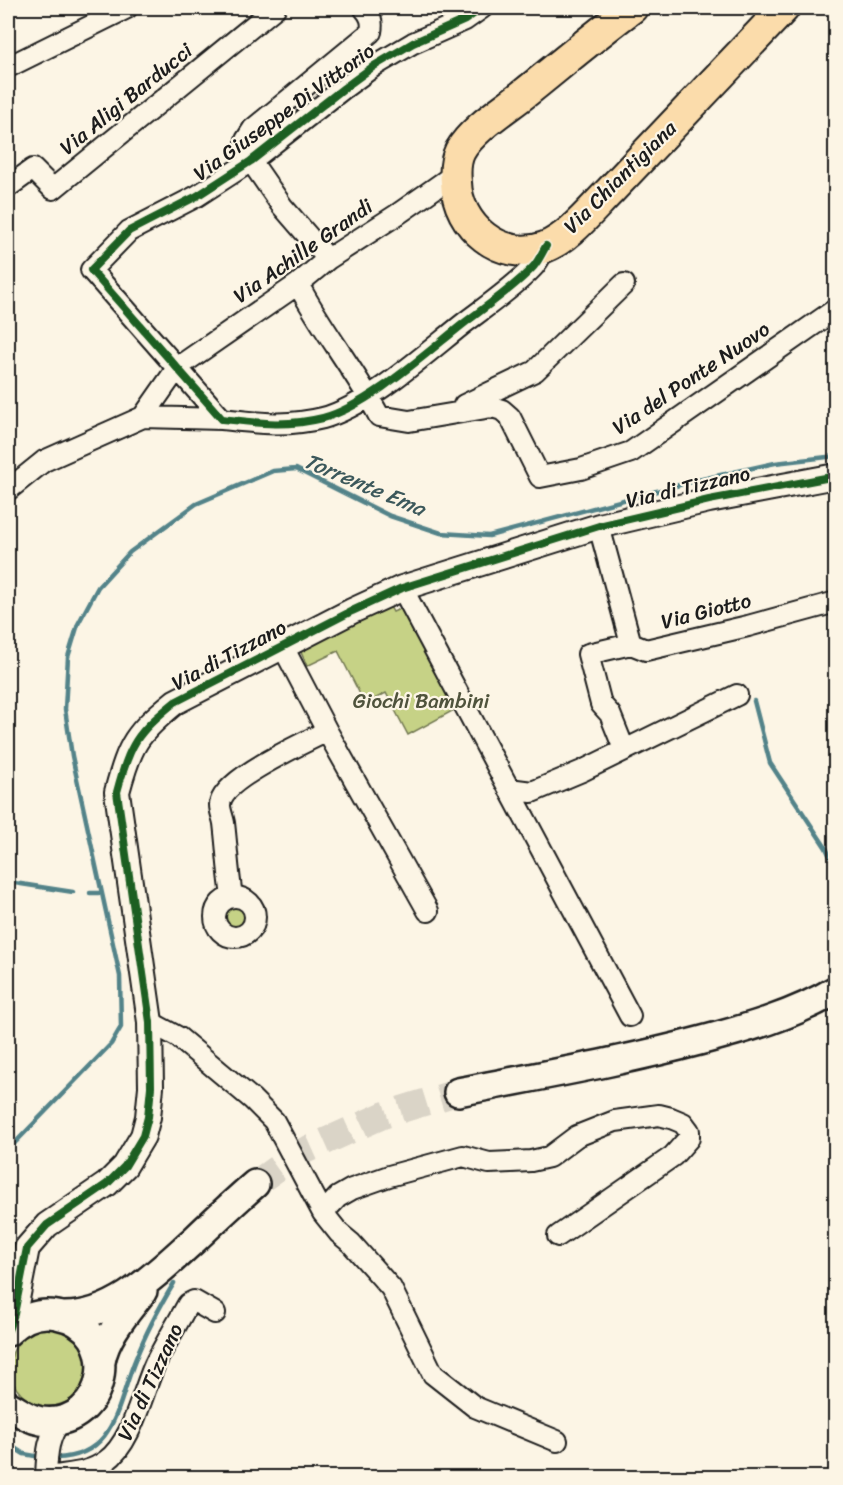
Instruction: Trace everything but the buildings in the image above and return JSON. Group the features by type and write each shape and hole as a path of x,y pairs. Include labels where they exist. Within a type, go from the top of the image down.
{"main road":[{"name":"Via Chiantigiana","path":"632,8 471,137 461,150 455,174 456,191 463,214 485,238 519,251 546,246 557,240 584,218 784,8"},
{"path":"458,1092 662,1051 725,1034 781,1016 836,990"},
{"path":"62,1419 80,1411 94,1396 101,1377 103,1352 115,1329 159,1272 255,1184"},
{"name":"Via di Tizzano","path":"8,1331 33,1316 83,1315 112,1304 159,1272"},
{"path":"59,1315 75,1321 91,1335 97,1345 101,1362"},
{"name":"Via di Tizzano","path":"15,1409 41,1421 62,1419"}],"street":[{"path":"8,67 127,8"},
{"name":"Via Aligi Barducci","path":"8,187 33,169 53,189 275,8"},
{"name":"Via Giuseppe Di Vittorio","path":"222,419 91,270 129,231 197,196 251,161 374,66 413,43 465,20 482,8"},
{"path":"328,259 282,206 251,161 246,151 246,140 253,129 371,32 368,15"},
{"name":"Via Achille Grandi","path":"178,367 298,284 328,259 455,174"},
{"path":"8,490 44,461 143,417 222,419 277,425 303,423 343,411 369,396 480,311 533,267 546,246"},
{"path":"298,284 311,310 369,396"},
{"path":"442,416 535,371 624,284"},
{"name":"Via del Ponte Nuovo","path":"369,396 380,416 409,421 492,407 502,410 510,417 540,477 581,469 631,452 836,309"},
{"path":"143,417 178,367"},
{"name":"Via di Tizzano","path":"8,1331 15,1314 27,1248 35,1236 60,1215 107,1184 125,1166 143,1136 148,1117 151,1087 150,1022 117,792 126,757 135,739 143,730 175,702 370,602 402,588 599,526 709,500 836,476"},
{"path":"599,526 632,644"},
{"path":"402,588 630,1016"},
{"name":"Via Giotto","path":"624,749 610,714 601,704 588,654 632,644 646,650 836,602"},
{"path":"283,647 327,731 428,911"},
{"path":"509,789 532,792 582,771 737,695"},
{"path":"232,897 220,804 229,787 258,767 327,731"},
{"path":"520,810 532,792"},
{"path":"150,1022 178,1037 252,1099 274,1121 323,1213 391,1288 433,1374 475,1407 557,1441"},
{"path":"323,1213 338,1197 351,1189 463,1156 489,1163 531,1161 549,1157 577,1136 615,1121 659,1115 683,1123 689,1131 689,1138 673,1156 558,1236"},
{"path":"24,1260 26,1286 31,1297 38,1306 59,1315"},
{"name":"Via di Tizzano","path":"62,1419 54,1429 47,1452 45,1477 85,1472 105,1462 116,1453 132,1423 156,1364 188,1304 195,1301 215,1313"},
{"name":"Via di Tizzano","path":"15,1409 40,1428 47,1452"}],"green space":[{"name":"Giochi Bambini","path":"388,603 393,612 402,608 456,709 408,735 386,693 365,704 338,651 307,666 300,650"},
{"path":"237,902 247,906 251,916 247,926 237,930 227,926 223,916 227,906"},
{"path":"41,1328 57,1328 71,1334 82,1345 88,1359 88,1375 82,1389 71,1400 57,1406 41,1406 27,1400 16,1389 10,1375 10,1359 16,1345 27,1334"}],"waterway":[{"name":"Torrente Ema","path":"8,1150 111,1044 121,1027 120,976 72,756 65,709 68,657 78,624 98,587 130,552 196,504 273,471 296,469 390,516 441,533 489,536 698,480 775,463 836,456"},
{"path":"754,701 770,763 826,848 836,869"},
{"path":"8,882 73,892"},
{"path":"90,893 102,893"},
{"path":"56,1458 76,1455 92,1448 112,1424 144,1339 174,1283"},
{"path":"8,1444 24,1454 35,1456"}],"tunnel":[{"path":"255,1184 297,1154 384,1115 458,1092"}],"cycle path":[{"path":"482,8 465,20 413,43 374,66 251,161 197,196 129,231 91,270 222,419 285,423 323,418 340,412 377,391 518,281 534,266 546,246"},
{"path":"8,1330 14,1314 27,1248 47,1225 107,1184 125,1166 143,1136 148,1117 151,1087 150,1022 117,792 131,750 151,723 175,702 352,611 402,588 599,526 709,500 836,476"}]}
